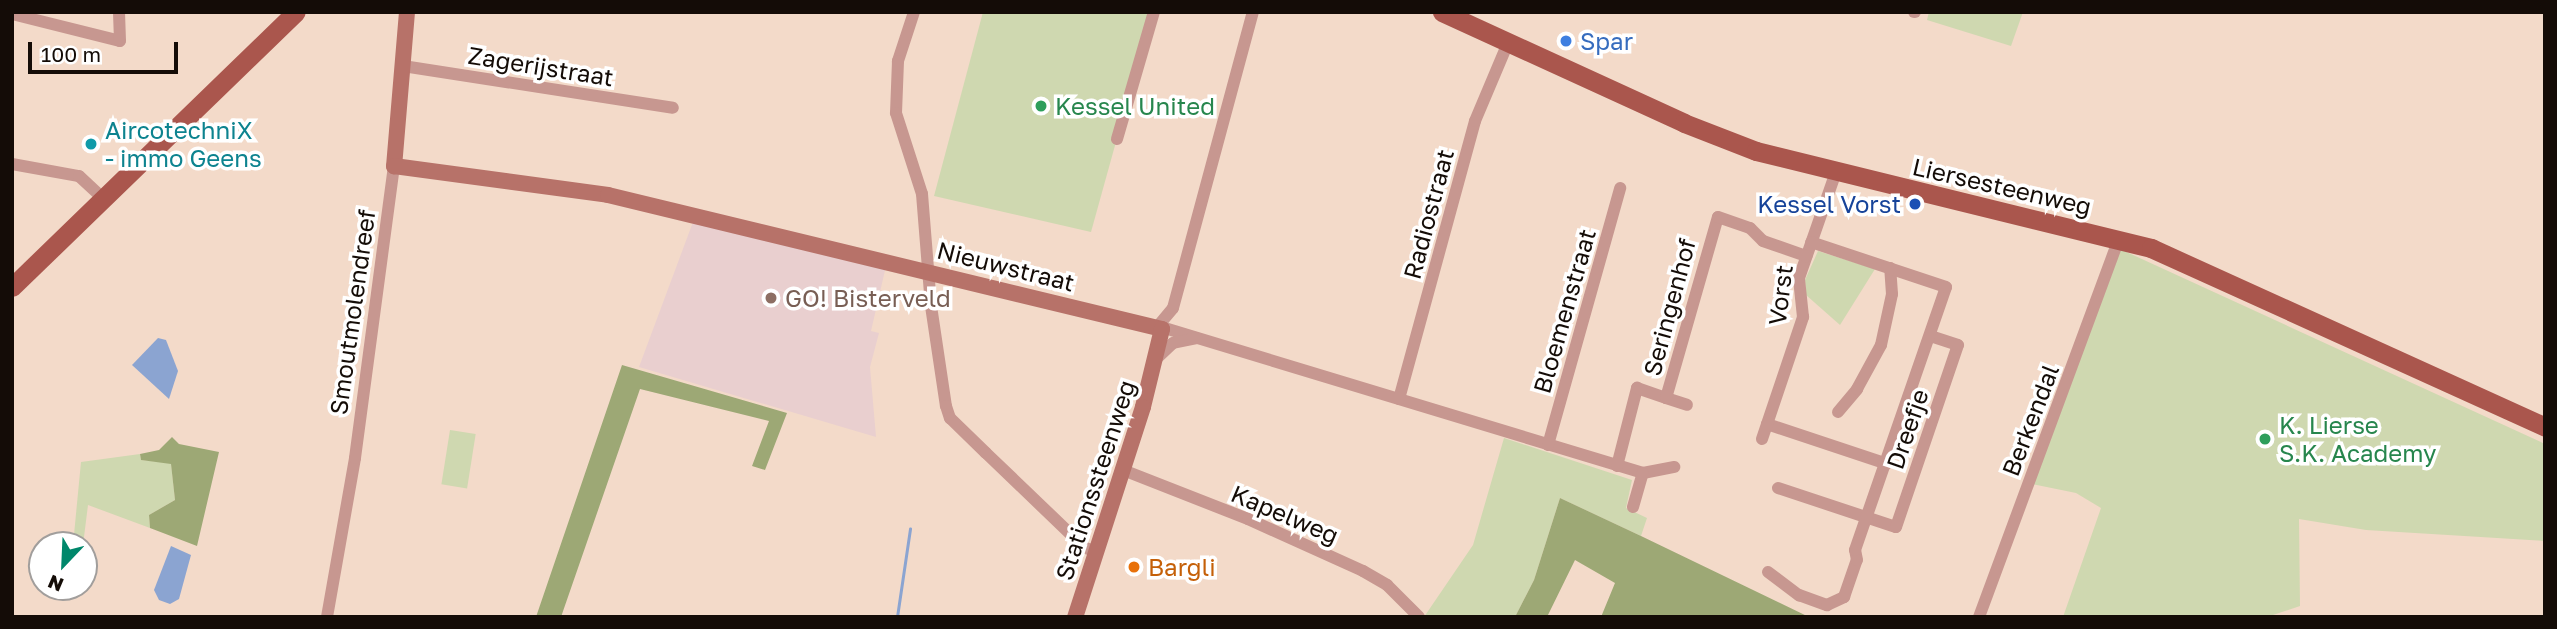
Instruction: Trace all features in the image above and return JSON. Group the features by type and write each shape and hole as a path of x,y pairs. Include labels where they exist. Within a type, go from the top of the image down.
{"main road":[{"path":"12,287 296,12"},
{"name":"Liersesteenweg","path":"1442,12 1724,140 1836,172 2151,248 2545,428"}],"street":[{"path":"12,14 120,41 119,12"},
{"name":"Smoutmolendreef","path":"327,617 355,458 394,166 407,12"},
{"path":"914,12 898,61 896,113 919,182 927,271 950,418 1085,548 1096,551"},
{"path":"1117,139 1154,12"},
{"path":"1158,326 1173,307 1253,12"},
{"name":"Radiostraat","path":"1399,400 1475,121 1508,43"},
{"name":"Zagerijstraat","path":"403,66 673,108"},
{"path":"12,164 79,176 104,199"},
{"name":"Nieuwstraat","path":"394,166 608,195 1158,326 1617,466"},
{"name":"Vorst","path":"1762,439 1802,317 1799,278 1836,172"},
{"name":"Bloemenstraat","path":"1548,445 1620,188"},
{"name":"Seringenhof","path":"1617,466 1637,388 1666,398 1717,217 1750,228 1763,241 1806,256"},
{"name":"Berkendal","path":"1979,617 2119,239"},
{"path":"1811,242 1890,268 1892,294 1881,345 1857,389 1838,412"},
{"name":"Dreefje","path":"1869,517 1946,287 1890,268"},
{"name":"Stationssteenweg","path":"1075,617 1158,357 1163,334 1158,326"},
{"name":"Dreefje","path":"1778,488 1896,527 1958,345 1930,335"},
{"name":"Stationssteenweg","path":"1158,357 1173,343 1199,338"},
{"path":"1666,398 1687,405"},
{"path":"1767,424 1887,464"},
{"path":"1617,466 1643,473 1674,467"},
{"name":"Kapelweg","path":"1123,470 1248,519 1363,571 1387,585 1419,617"},
{"path":"1633,507 1643,473"},
{"path":"1768,572 1799,595 1827,605 1844,597 1869,517"}],"shaded area":[{"name":"GO! Bisterveld","path":"693,222 886,266 871,331 879,333 870,367 876,437 639,367"}],"green space":[{"name":"Kessel United","path":"983,12 1152,12 1091,232 934,196"},
{"path":"1929,12 2023,12 2011,46 1927,20"},
{"name":"K. Lierse S.K. Academy","path":"2120,249 2545,444 2545,541 2366,530 2299,519 2300,606 2267,617 2063,617 2101,508 2076,493 2032,484"},
{"path":"1818,251 1875,269 1840,325 1806,295 1805,280"},
{"path":"622,365 787,413 765,470 752,466 769,421 640,389 561,617 536,617"},
{"path":"450,430 476,434 467,488 441,484"},
{"path":"172,437 179,444 219,452 197,546 150,528 149,515 175,500 171,464 141,460 140,454 159,450"},
{"path":"1504,438 1632,480 1626,508 1647,518 1641,536 1560,498 1534,580 1515,617 1424,617 1473,545"},
{"path":"140,454 141,460 171,463 175,500 149,515 150,528 88,505 85,531 74,531 81,462"},
{"path":"1560,498 1809,617 1601,617 1615,583 1575,560 1547,617 1515,617 1534,580"}],"water":[{"path":"158,338 166,340 178,371 169,399 132,365"},
{"path":"171,546 191,555 179,599 170,604 159,600 154,590"}],"waterway":[{"path":"897,617 910,529"}],"place":[{"name":"Spar","path":"1566,41"},
{"name":"Kessel United","path":"1041,106"},
{"name":"AircotechniX - immo Geens","path":"91,144"},
{"name":"Kessel Vorst","path":"1915,204"},
{"name":"GO! Bisterveld","path":"771,298"},
{"name":"K. Lierse S.K. Academy","path":"2265,439"},
{"name":"Bargli","path":"1134,567"}]}
